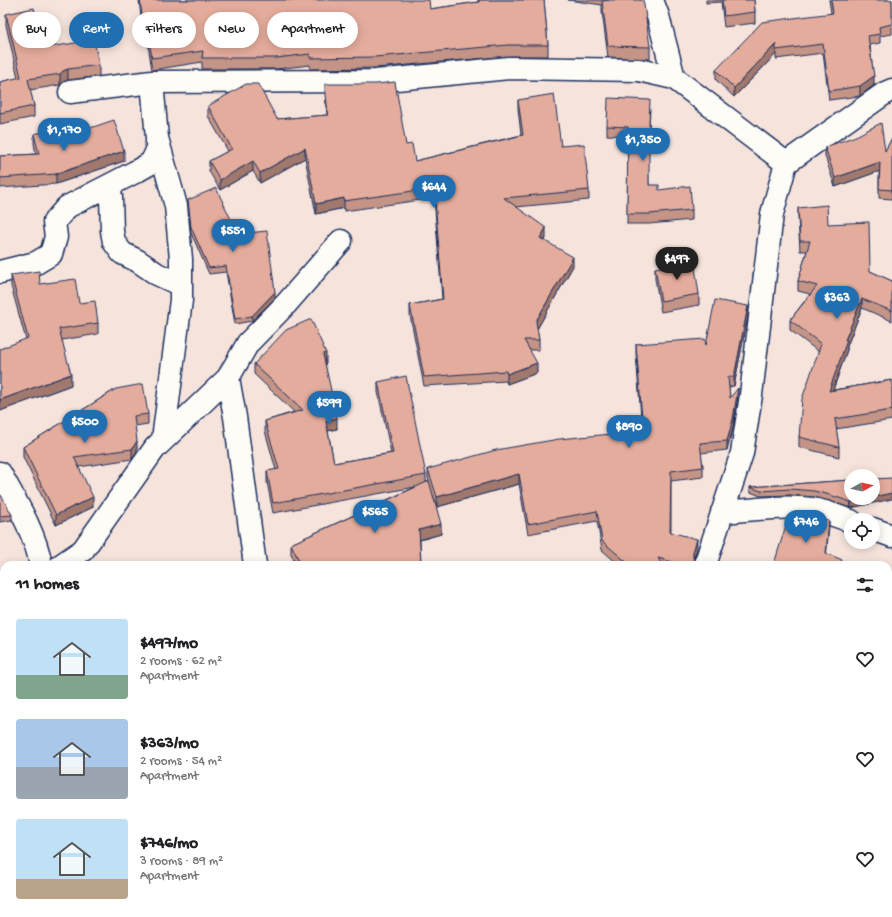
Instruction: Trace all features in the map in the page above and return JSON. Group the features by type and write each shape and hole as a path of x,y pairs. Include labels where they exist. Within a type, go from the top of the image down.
{"street":[{"path":"652,0 658,16 674,78"},
{"path":"70,92 152,82 376,81 509,68 639,70 674,78 786,163"},
{"path":"0,272 36,263 51,254 56,237 54,222 67,207 151,163 157,151 152,82"},
{"path":"706,561 742,453 751,395 772,214 786,163 885,93 892,90"},
{"path":"157,138 176,206 181,259 181,300 163,440"},
{"path":"108,186 111,197 114,242 122,253 138,261 157,274 181,285"},
{"path":"67,561 83,550 155,448 228,378 248,343 286,304 341,241"},
{"path":"228,378 235,416 255,561"},
{"path":"0,473 26,522 39,554 40,561"},
{"path":"722,512 783,508 813,509 844,518"},
{"path":"880,532 892,536"}],"building":[{"path":"140,0 429,0 430,9 479,2 479,0 544,0 548,45 508,45 375,57 310,58 310,54 276,58 202,58 203,51 152,58 150,48 196,48 196,12 142,12"},
{"path":"643,0 650,47 608,46 602,1"},
{"path":"722,0 754,0 755,12 724,16"},
{"path":"831,0 892,0 892,24 879,27 880,34 868,36 874,76 860,86 829,91 823,44 776,50 776,44 734,88 716,70 762,22 833,13"},
{"path":"34,8 35,12 15,12"},
{"path":"12,13 12,39 6,14"},
{"path":"69,44 69,48 96,48 99,65 68,69 60,74 28,79 34,106 0,113 0,82 21,77 14,48 61,48 61,45"},
{"path":"395,82 406,145 412,144 415,161 523,135 518,100 554,94 561,146 584,144 589,190 504,198 546,228 540,238 573,257 536,321 539,340 524,340 537,363 507,374 506,371 424,377 410,305 443,299 434,188 344,201 344,198 316,204 305,148 260,173 253,161 220,180 209,161 232,149 208,106 246,84 258,84 277,119 328,115 325,84 376,84"},
{"path":"608,98 650,100 648,151 649,185 659,185 659,190 690,186 692,210 649,214 627,214 628,127 607,126"},
{"path":"114,120 124,151 56,174 0,178 0,156 39,154 34,134 59,128 61,138"},
{"path":"881,123 885,151 892,138 892,190 879,189 880,162 835,178 825,147 856,136"},
{"path":"216,188 238,234 267,231 275,292 252,316 235,319 226,266 209,268 191,227 188,200"},
{"path":"827,205 828,224 869,222 870,271 892,281 892,311 862,299 845,340 847,340 829,391 892,380 892,410 835,419 839,447 799,437 802,399 821,344 790,320 817,286 798,281 810,241 800,241 798,208"},
{"path":"694,261 699,294 661,301 655,268"},
{"path":"39,271 40,284 75,279 79,303 95,301 98,323 59,329 71,374 0,400 0,349 28,338 11,275"},
{"path":"715,300 748,306 734,377 728,377 730,398 738,388 733,419 727,441 700,443 703,467 671,471 670,532 697,539 693,552 694,561 669,561 658,558 660,561 625,561 602,541 597,511 528,524 519,474 437,497 428,469 496,450 559,439 643,431 636,344 705,339 706,345"},
{"path":"311,319 326,353 323,354 337,418 326,421 334,463 393,453 378,382 406,376 426,475 273,503 267,471 279,469 265,421 303,410 254,364 286,330"},
{"path":"143,384 148,414 134,416 137,441 132,449 74,457 93,497 56,515 23,447 116,389"},
{"path":"892,478 892,493 880,496 880,479"},
{"path":"844,480 844,500 814,491 790,489 761,491 750,487"},
{"path":"429,481 441,524 419,530 421,561 299,561 291,544"},
{"path":"1,495 12,515 0,516"},
{"path":"818,518 829,521 826,553 842,561 775,561 787,522"}]}
